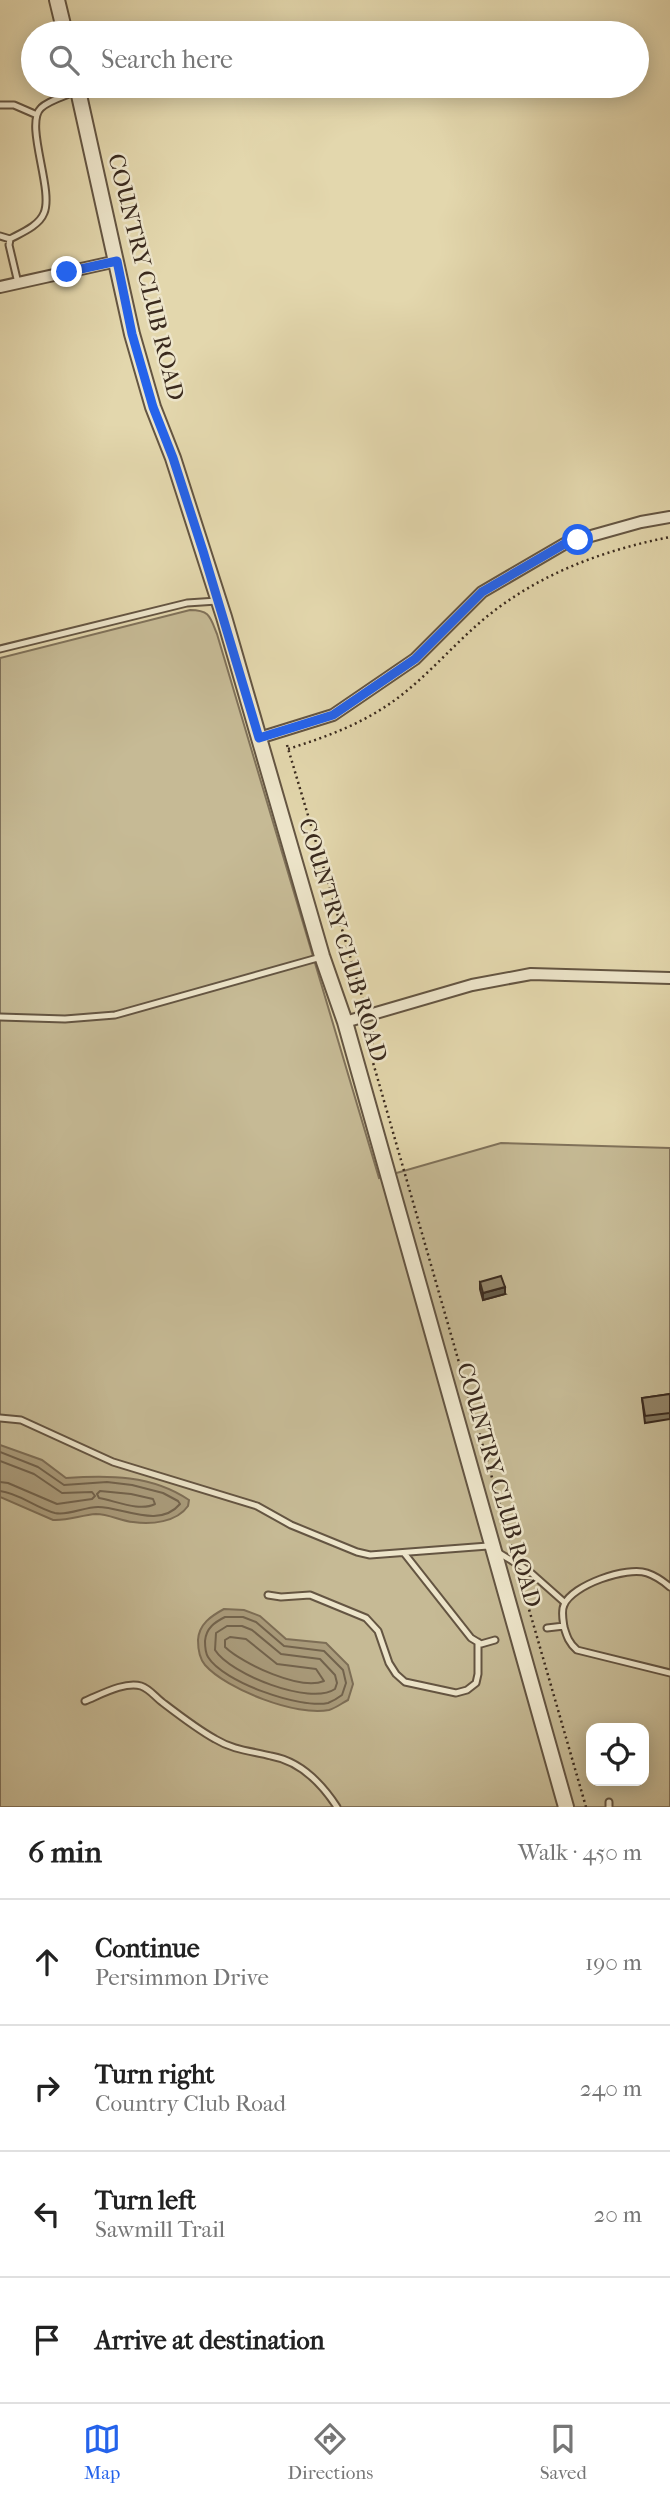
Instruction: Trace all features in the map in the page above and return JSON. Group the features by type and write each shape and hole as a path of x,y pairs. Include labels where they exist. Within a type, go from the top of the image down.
{"street":[{"path":"57,0 62,21"},
{"name":"COUNTRY CLUB ROAD","path":"79,98 132,334 153,407 173,458 259,738 322,956 345,1022 566,1807"},
{"path":"0,287 117,261"},
{"path":"259,738 333,715 415,659 482,592 566,543 640,522 670,517"},
{"path":"345,1022 472,985 531,974 670,978"}],"lane":[{"path":"0,236 10,239 35,224 44,214 46,198 38,150 37,115 42,107 59,98"},
{"path":"0,104 14,104 37,115"},
{"path":"10,239 18,283"},
{"path":"0,649 187,603 217,601"},
{"path":"0,1017 65,1019 115,1015 322,956"},
{"path":"0,1418 21,1420 113,1462 257,1506 291,1525 357,1552 370,1555 488,1546 529,1572 564,1602 564,1626 570,1644 578,1650 670,1673"},
{"path":"404,1553 471,1638 481,1644 495,1640"},
{"path":"564,1602 608,1575 626,1571 645,1572 670,1587"},
{"path":"268,1595 310,1595 366,1618 378,1631 389,1663 405,1682 456,1693 467,1690 476,1683 478,1642"},
{"path":"547,1628 564,1626"},
{"path":"85,1701 124,1687 138,1685 148,1689 162,1702 225,1745 275,1756 300,1768 326,1789 337,1807"}],"path":[{"path":"288,749 349,729 394,700 498,608 545,578 602,554 670,537"},
{"path":"286,745 374,1037 370,1052 586,1807"}],"shaded area":[{"path":"190,610 202,611 213,623 217,634 379,1178 501,1143 670,1148 670,1807 0,1807 0,658"}],"water":[{"path":"0,1445 42,1460 66,1478 114,1477 145,1481 189,1500 188,1506 171,1519 155,1522 140,1523 96,1514 53,1520 0,1497"},
{"path":"224,1609 244,1610 260,1616 286,1639 326,1643 348,1665 353,1684 348,1700 329,1710 299,1709 245,1692 215,1674 201,1660 198,1640 203,1625"}],"building":[{"path":"501,1276 505,1287 483,1293 480,1282"},
{"path":"670,1394 670,1413 645,1416 642,1398"}],"route":[{"path":"67,272 117,261 132,334 153,407 173,458 203,551 259,738 333,715 415,659 482,592 566,543 578,540"}]}
